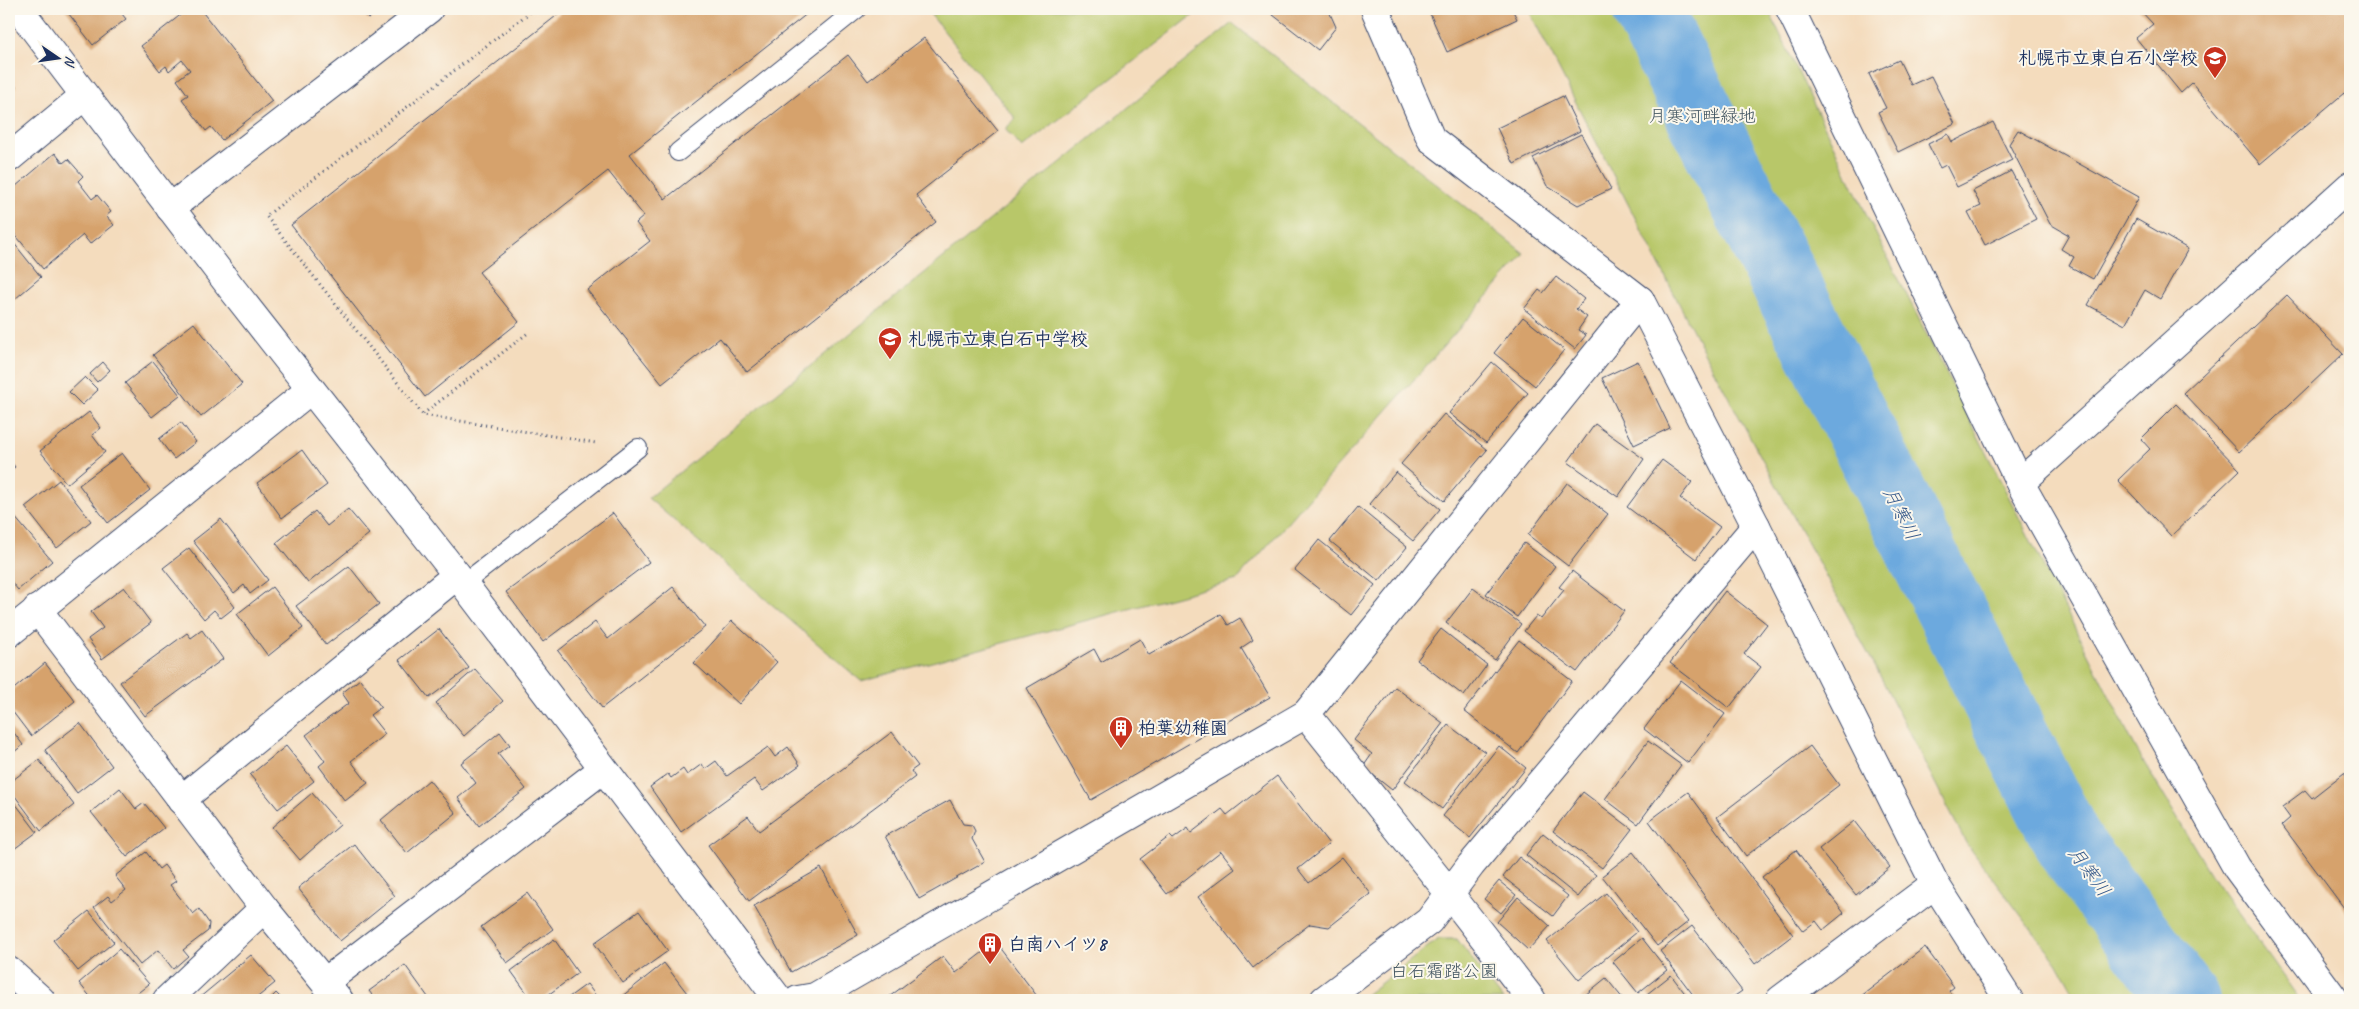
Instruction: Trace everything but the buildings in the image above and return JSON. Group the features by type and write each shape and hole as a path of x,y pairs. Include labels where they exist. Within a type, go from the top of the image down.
{"street":[{"path":"19,9 310,390 460,580 779,1000"},
{"path":"170,208 429,9"},
{"path":"1375,9 1431,139 1640,300 1756,526 1934,884 2009,1000"},
{"path":"1790,9 2020,484 2237,868 2335,1000"},
{"path":"9,158 84,96"},
{"path":"2020,484 2350,186"},
{"path":"798,1000 815,997 1306,714 1640,300"},
{"path":"9,633 310,390"},
{"path":"1324,1000 1428,920 1756,526"},
{"path":"181,800 460,580"},
{"path":"37,609 264,908 332,991 603,769"},
{"path":"1306,714 1532,1000"},
{"path":"1780,1000 1934,884"},
{"path":"167,1000 264,908"},
{"path":"9,971 41,1000"}],"lane":[{"path":"678,152 857,9"},
{"path":"460,580 638,448"}],"path":[{"path":"534,9 266,216 422,415 598,443"},
{"path":"422,415 528,333"}],"green space":[{"path":"926,9 1200,10 1022,148 1005,129 1016,119"},
{"name":"月寒河畔緑地","path":"1528,9 1768,9 1874,230 2136,749 2213,878 2300,1000 2078,1000 2057,963 1966,843 1877,670 1706,356"},
{"path":"1232,23 1525,254 1237,580 861,681 648,498"},
{"name":"白石霜踏公園","path":"1438,939 1457,939 1503,1000 1359,1000"}],"waterway":[{"name":"月寒川","path":"1647,9 2070,846 2185,1000"}],"place":[{"name":"札幌市立東白石小学校","path":"2215,79"},
{"name":"札幌市立東白石中学校","path":"890,360"},
{"name":"柏葉幼稚園","path":"1121,749"},
{"name":"白南ハイツ8","path":"990,965"}]}
